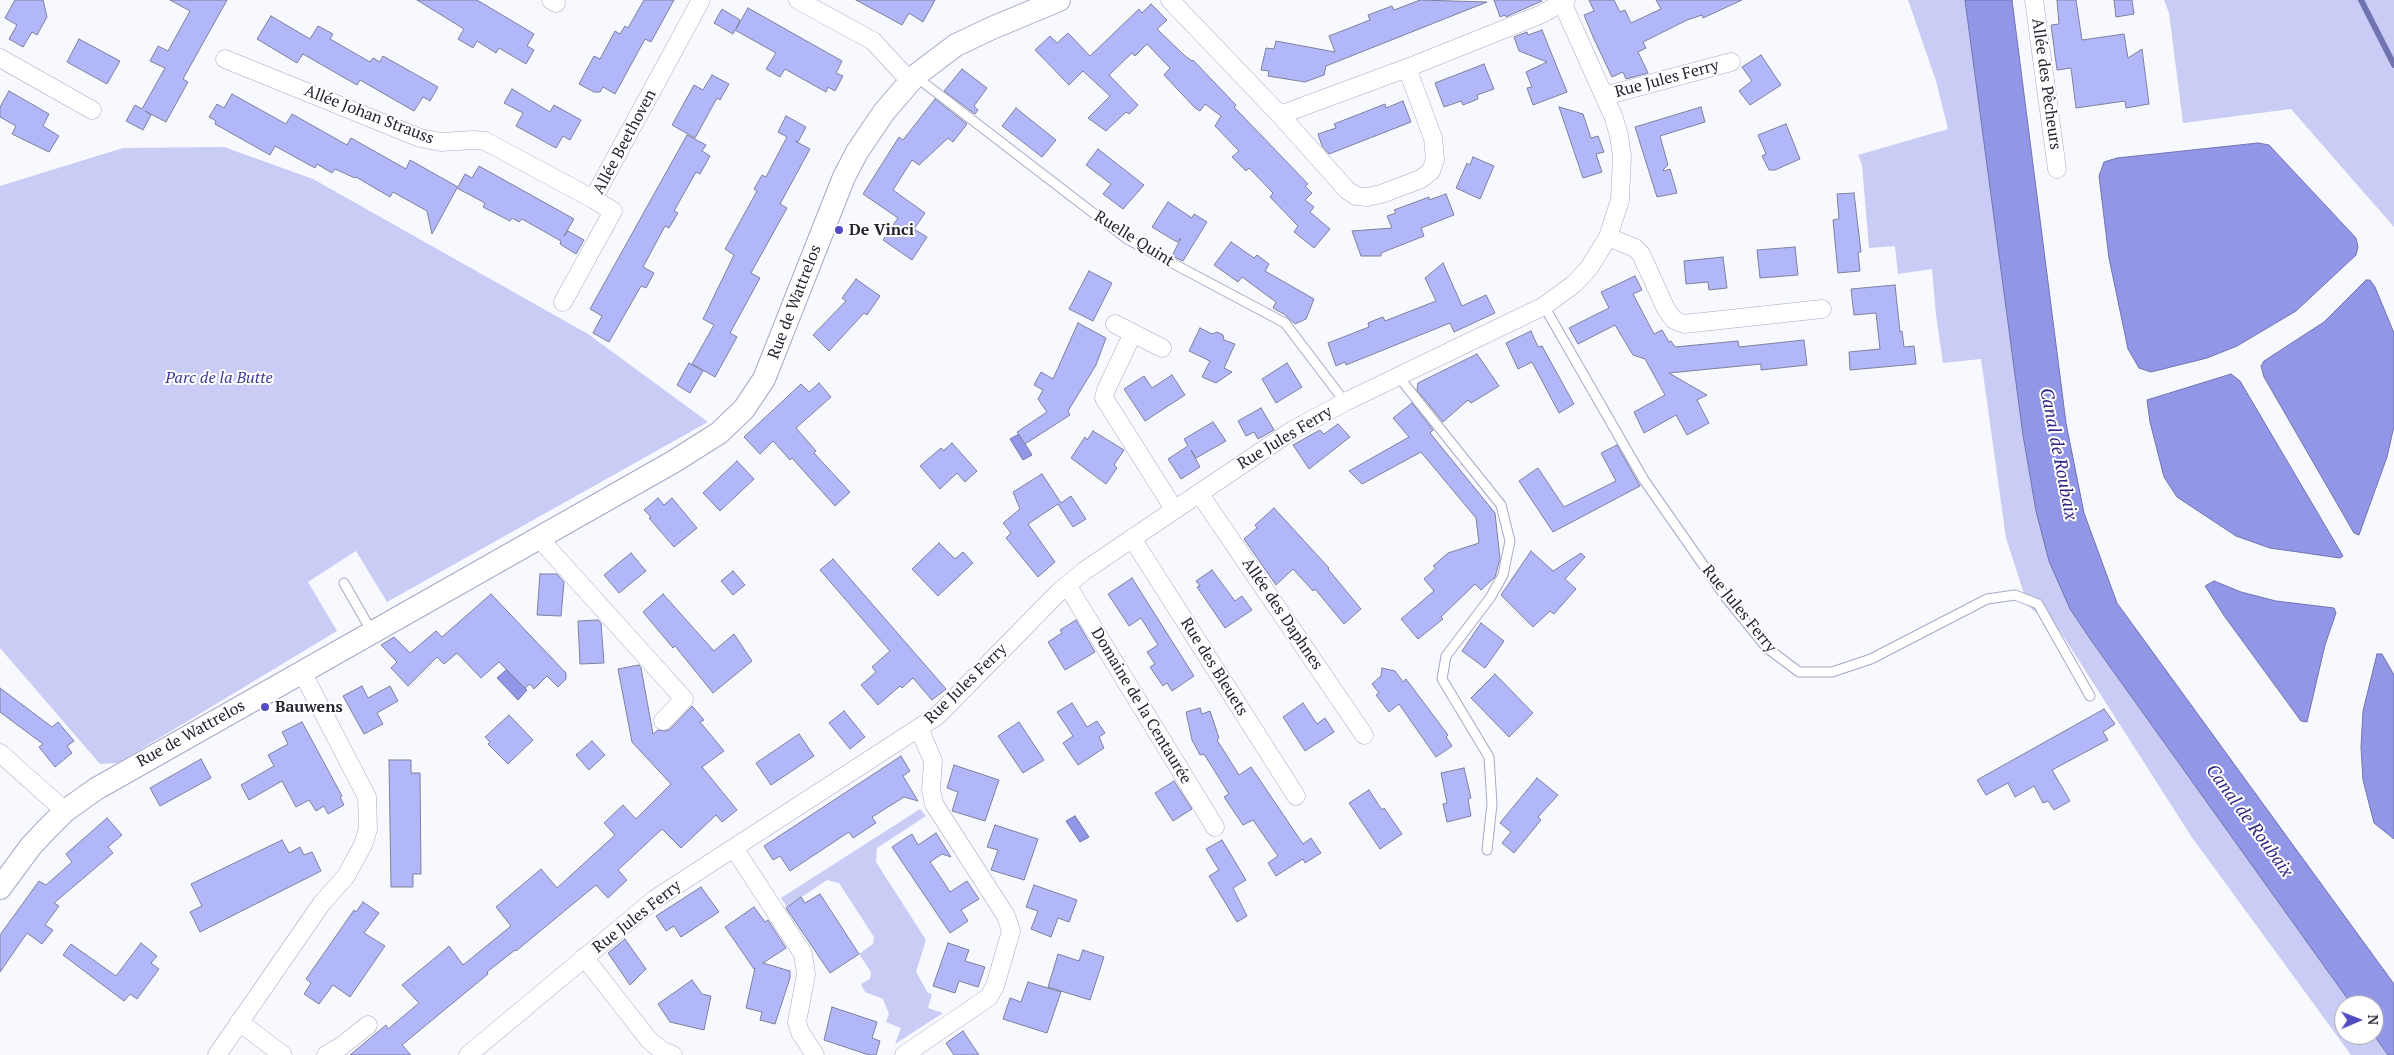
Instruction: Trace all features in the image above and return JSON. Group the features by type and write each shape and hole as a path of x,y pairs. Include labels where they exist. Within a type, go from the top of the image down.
{"street":[{"name":"Allée Beethoven","path":"563,302 613,211 593,199 701,0"},
{"path":"798,0 873,41 912,79"},
{"name":"Rue de Wattrelos","path":"0,888 31,846 65,811 116,776 539,538 700,446 719,433 744,409 764,379 850,164 884,112 912,79 943,54 971,37 1059,0"},
{"path":"1170,0 1280,115 1347,190 1362,197 1381,194 1421,179 1431,172 1435,160 1433,138 1407,68"},
{"name":"Allée des Pêcheurs","path":"2034,0 2058,169"},
{"path":"1280,115 1407,68 1542,14 1563,1"},
{"name":"Rue Jules Ferry","path":"468,1055 655,899 919,728 952,702 1067,584 1132,538 1293,430 1345,402 1544,306 1574,284 1589,268 1608,237 1620,200 1622,156 1620,136 1563,1"},
{"path":"0,58 92,110"},
{"name":"Allée Johan Strauss","path":"225,59 420,138 441,142 474,140 485,142 593,199"},
{"name":"Rue Jules Ferry","path":"1604,96 1731,62"},
{"path":"1608,237 1635,248 1641,254 1666,309 1674,320 1684,324 1822,309"},
{"path":"1115,324 1162,348"},
{"path":"1133,333 1104,398 1174,509"},
{"name":"Allée des Daphnes","path":"1199,493 1364,735"},
{"path":"539,538 684,699 663,721"},
{"name":"Rue des Bleuets","path":"1132,538 1296,796"},
{"name":"Domaine de la Centaurée","path":"1067,584 1215,827"},
{"path":"216,1055 322,903 346,876 363,845 368,829 367,797 302,672"},
{"path":"904,1055 989,997 995,986 1011,931 1006,916 934,804 931,790 933,761 919,728"},
{"path":"0,753 65,811"},
{"path":"734,848 803,954 806,974 797,1022 800,1032 815,1055"},
{"path":"584,957 649,1040 661,1050 673,1055"},
{"path":"239,1022 283,1055"},
{"path":"326,1055 343,1045 368,1025"}],"lane":[{"name":"Ruelle Quint","path":"912,79 1127,239 1285,323 1345,402"},
{"name":"Rue Jules Ferry","path":"1544,306 1644,480 1733,606 1767,648 1799,672 1832,672 1870,658 1987,599 2015,595 2038,604 2090,696"},
{"path":"1398,376 1501,505 1510,542 1502,576 1490,598 1446,656 1442,680 1490,757 1492,804 1488,850"},
{"path":"344,583 372,632"}],"green space":[{"path":"1908,0 1965,0 2023,435 2036,511 2070,609 2345,995 2334,995 2334,1032 2191,836 2060,631 2028,606 2006,538 1981,359 1943,363 1932,269 1898,274 1895,246 1869,248 1862,165 1858,155 1948,129 1936,81"},
{"path":"2164,0 2394,0 2394,227 2291,109 2183,123 2169,13"},
{"name":"Parc de la Butte","path":"224,147 313,179 588,334 708,422 387,602 356,551 308,582 337,631 118,763 100,764 0,648 0,186 123,148"},
{"path":"920,809 926,816 877,848 876,862 926,940 916,972 928,993 932,994 928,1008 943,1013 895,1044 901,1028 886,1022 889,1014 883,999 865,992 861,984 870,979 871,972 859,954 873,944 874,937 839,883 827,880 787,907 781,898"},
{"path":"2344,1045 2381,1045 2388,1055 2351,1055"}],"water":[{"name":"Canal de Roubaix","path":"1965,0 2012,0 2066,423 2084,513 2117,603 2394,984 2394,1055 2388,1055 2381,1045 2384,1045 2384,995 2345,995 2070,609 2049,561 2036,511 2023,435"},
{"path":"2258,143 2269,145 2356,238 2358,247 2356,255 2296,311 2237,346 2207,358 2151,372 2139,368 2128,349 2109,258 2099,176 2104,162 2117,158"},
{"path":"2366,280 2370,280 2375,287 2394,333 2394,426 2387,457 2359,535 2354,533 2264,377 2261,366 2264,361 2324,322"},
{"path":"2231,374 2240,381 2343,556 2340,558 2270,548 2236,536 2177,497 2164,477 2150,422 2147,400"},
{"path":"1019,434 1032,455 1023,460 1010,439"},
{"path":"2214,581 2241,592 2276,601 2334,608 2336,613 2325,645 2307,722 2301,721 2225,617 2205,586"},
{"path":"2377,654 2382,654 2394,675 2394,839 2374,823 2363,780 2361,747 2363,711"},
{"path":"507,669 527,690 518,700 497,678"},
{"path":"1075,816 1089,837 1080,842 1066,821"}],"building":[{"path":"15,0 43,0 47,17 37,35 32,32 23,47 9,39 17,25 5,18"},
{"path":"170,0 227,0 183,79 188,82 166,122 145,111 151,115 143,130 126,121 135,105 142,109 165,68 150,61 158,46 168,51 190,11"},
{"path":"417,0 477,0 534,34 527,46 534,50 526,64 499,48 496,53 477,41 473,48 458,39 464,29"},
{"path":"644,0 674,0 651,42 645,39 615,94 603,87 600,92 594,92 579,84 594,56 600,59 615,31 620,34 625,26 628,28"},
{"path":"856,0 935,0 923,22 909,13 902,25"},
{"path":"1420,0 1487,2 1326,66 1324,75 1305,82 1268,76 1269,71 1261,70 1266,48 1274,49 1276,41 1335,52 1329,36 1370,20 1368,15 1392,6 1394,10"},
{"path":"1494,0 1542,1 1506,17 1505,15 1500,17"},
{"path":"1589,0 1614,0 1620,12 1625,10 1631,23 1661,9 1656,0 1742,0 1703,18 1702,15 1687,20 1643,42 1646,48 1638,52 1648,73 1626,79 1623,72 1612,77 1594,39 1584,15 1594,11"},
{"path":"2057,0 2076,0 2082,40 2124,34 2128,58 2142,49 2149,104 2126,108 2125,101 2076,108 2071,68 2057,70 2051,25 2059,24"},
{"path":"2114,0 2132,0 2134,14 2116,17"},
{"path":"1151,4 1167,20 1157,29 1184,55 1193,60 1236,105 1234,107 1308,184 1305,186 1312,193 1305,200 1314,207 1310,212 1330,229 1314,248 1294,232 1298,226 1270,197 1273,193 1249,168 1246,171 1232,157 1239,151 1215,126 1221,116 1205,104 1200,111 1195,108 1164,75 1170,68 1147,44 1135,56 1132,53 1109,75 1138,105 1129,114 1126,112 1106,131 1088,118 1110,96 1083,71 1069,85 1035,50 1050,36 1057,43 1068,33 1090,56 1139,9 1142,13"},
{"path":"748,8 842,61 836,73 843,76 835,91 828,87 826,92 785,69 780,77 766,69 776,53 735,30 733,34 714,23 722,9 740,20 736,29"},
{"path":"271,16 310,39 318,26 333,34 330,39 370,62 373,58 380,62 383,56 438,87 430,101 423,97 414,111 360,80 357,85 303,54 297,63 257,39"},
{"path":"1542,30 1567,92 1533,105 1527,88 1532,87 1526,72 1547,62 1519,51 1514,37 1527,32 1528,35"},
{"path":"79,39 120,61 107,84 67,62"},
{"path":"1761,55 1781,85 1750,105 1739,91 1752,81 1742,67"},
{"path":"1484,64 1494,89 1477,95 1478,99 1463,105 1461,101 1444,107 1435,83"},
{"path":"962,69 987,88 974,106 978,110 975,114 944,91"},
{"path":"712,75 729,84 720,100 717,98 695,138 672,125 694,85 703,90"},
{"path":"512,89 550,112 554,105 581,120 570,140 563,136 556,148 516,126 523,113 504,103"},
{"path":"9,91 49,114 43,126 59,136 49,152 12,134 16,126 0,117 0,107"},
{"path":"232,94 286,124 292,114 347,145 351,138 406,169 410,160 458,187 465,174 472,178 479,166 574,219 564,236 568,231 584,240 576,254 560,244 561,241 522,219 519,222 512,218 510,221 483,207 485,203 457,188 432,234 427,211 393,192 390,197 356,177 335,169 332,173 317,164 315,168 275,146 270,155 215,124 216,121 209,117 217,104 224,108"},
{"path":"935,99 967,124 953,142 948,138 919,165 912,160 893,190 925,213 914,229 927,237 912,260 883,240 898,218 863,194 899,137 903,140"},
{"path":"1403,101 1411,122 1329,154 1322,146 1318,134 1336,128 1334,124 1385,104 1386,108"},
{"path":"1559,107 1583,114 1591,138 1598,136 1604,152 1596,154 1602,172 1583,178"},
{"path":"1701,107 1705,122 1660,136 1668,165 1663,170 1670,169 1677,193 1657,197 1635,127"},
{"path":"1016,108 1056,140 1042,157 1002,126"},
{"path":"786,116 806,127 798,142 795,141 810,149 780,204 787,208 751,273 760,278 730,333 737,337 715,377 692,364 714,325 703,319 734,255 725,249 757,191 754,189 762,175 766,177 787,137 778,132"},
{"path":"1786,124 1800,159 1775,170 1769,170 1762,156 1766,154 1758,135"},
{"path":"687,135 706,145 702,151 710,156 700,174 696,172 674,211 678,213 669,228 665,226 643,267 654,273 646,288 641,286 609,342 593,333 602,316 590,309"},
{"path":"1098,149 1144,185 1123,209 1103,194 1111,184 1086,165"},
{"path":"1473,157 1494,166 1480,199 1456,188 1467,163 1470,165"},
{"path":"1854,193 1861,252 1858,252 1860,271 1838,273 1833,220 1839,219 1837,194"},
{"path":"1446,194 1454,215 1421,228 1424,236 1381,253 1381,256 1361,256 1352,231 1392,228 1387,216 1396,213 1394,210 1429,197 1429,200"},
{"path":"1168,202 1192,218 1194,214 1207,222 1183,261 1172,256 1181,238 1177,242 1152,227"},
{"path":"1231,242 1254,258 1257,255 1269,264 1265,271 1314,299 1306,319 1295,324 1284,314 1273,308 1276,302 1242,277 1238,282 1214,265"},
{"path":"1795,247 1798,275 1760,278 1757,250"},
{"path":"1723,257 1727,288 1709,290 1708,282 1686,284 1684,261"},
{"path":"1443,263 1462,306 1486,295 1495,313 1454,332 1450,323 1346,365 1345,362 1336,366 1328,343 1369,327 1368,323 1375,320 1383,317 1385,321 1436,301 1425,278"},
{"path":"1089,271 1112,283 1093,321 1069,309"},
{"path":"1635,276 1642,290 1633,294 1654,334 1662,330 1669,342 1671,341 1675,347 1738,341 1739,347 1804,340 1807,365 1761,370 1761,364 1669,373 1707,395 1697,400 1709,423 1687,435 1676,415 1644,433 1634,412 1665,395 1645,359 1633,355 1615,325 1578,344 1569,328 1609,308 1601,292"},
{"path":"856,279 880,296 867,315 864,313 829,351 813,335 846,301 842,298"},
{"path":"1895,285 1900,332 1902,331 1904,347 1914,346 1916,364 1850,370 1849,352 1880,349 1876,313 1854,315 1851,289"},
{"path":"1078,323 1106,338 1096,365 1068,411 1070,415 1025,444 1017,432 1047,412 1038,399 1043,390 1034,385 1041,372 1053,379"},
{"path":"1200,328 1212,334 1217,332 1223,335 1224,340 1235,344 1224,368 1232,372 1216,383 1202,377 1210,361 1189,351"},
{"path":"1531,331 1538,347 1542,346 1574,404 1559,413 1532,362 1518,369 1506,343"},
{"path":"1477,354 1499,386 1471,403 1468,400 1443,422 1417,390 1418,383"},
{"path":"689,363 703,371 690,393 677,385"},
{"path":"1287,363 1302,387 1276,403 1262,379"},
{"path":"1172,375 1185,395 1145,421 1124,389 1144,376 1152,388"},
{"path":"819,383 831,397 796,428 816,451 814,453 850,492 835,506 792,458 790,460 773,441 760,454 744,437 801,384 809,392"},
{"path":"1412,403 1433,430 1430,433 1495,513 1500,559 1495,577 1481,590 1475,584 1441,617 1443,619 1418,639 1401,619 1434,591 1424,579 1436,568 1433,566 1448,553 1479,543 1476,518 1421,452 1362,484 1349,471 1409,437 1393,418"},
{"path":"1261,408 1274,430 1258,439 1254,432 1246,436 1238,421"},
{"path":"1213,422 1226,441 1196,458 1191,450 1200,467 1181,479 1168,459 1188,446 1184,439"},
{"path":"1338,424 1350,437 1309,469 1293,445 1320,430 1324,434"},
{"path":"1093,431 1124,450 1114,465 1117,468 1106,484 1071,458 1085,437 1087,440"},
{"path":"952,443 977,471 965,482 957,473 940,489 920,466 941,448 943,451"},
{"path":"1617,445 1640,486 1553,532 1519,481 1538,468 1564,507 1616,481 1601,453"},
{"path":"737,461 754,479 720,511 703,493"},
{"path":"1042,474 1061,503 1071,496 1086,519 1073,527 1058,504 1028,524 1055,562 1038,577 1006,538 1011,533 1003,523 1020,509 1013,492"},
{"path":"658,498 664,505 672,498 697,528 674,547 644,510"},
{"path":"1274,508 1329,568 1361,609 1344,624 1315,589 1313,591 1293,569 1276,585 1244,539 1257,528 1255,525"},
{"path":"939,543 955,559 963,552 973,563 938,596 912,569"},
{"path":"1531,551 1553,571 1581,553 1585,557 1565,579 1576,589 1554,614 1550,611 1533,627 1501,595"},
{"path":"631,553 646,571 619,593 604,575"},
{"path":"833,559 946,689 932,700 913,678 902,688 900,686 878,705 861,685 876,672 872,667 890,651 820,570"},
{"path":"1212,570 1235,601 1242,596 1252,610 1225,628 1197,587 1200,586 1196,581"},
{"path":"733,571 745,585 733,595 721,581"},
{"path":"540,574 557,574 564,582 561,616 537,615"},
{"path":"1132,578 1194,676 1172,691 1167,683 1163,686 1150,667 1155,664 1147,652 1158,645 1141,618 1129,626 1108,594"},
{"path":"491,594 566,673 566,679 558,687 547,676 534,689 530,684 525,688 499,662 481,678 457,653 444,664 437,657 408,686 391,668 397,662 381,645 394,637 410,653 436,631 442,637"},
{"path":"663,594 714,651 734,634 752,661 713,693 675,646 673,648 643,612"},
{"path":"598,620 601,623 604,663 580,664 578,621"},
{"path":"1076,620 1095,652 1065,670 1048,642 1062,633 1060,630"},
{"path":"1481,623 1504,641 1485,668 1462,651"},
{"path":"639,665 653,734 658,730 666,731 670,729 692,706 704,720 700,722 724,751 702,767 737,810 722,822 716,815 681,848 662,829 618,870 627,880 608,898 596,885 516,951 487,972 488,974 402,1045 411,1055 350,1055 386,1025 388,1029 419,1003 402,985 449,946 463,965 511,926 496,907 541,869 557,888 615,835 604,823 623,805 636,819 671,784 632,742 618,669"},
{"path":"1382,668 1395,671 1403,682 1406,679 1448,735 1446,737 1452,746 1436,757 1399,704 1389,712 1376,695 1379,693 1372,684 1381,676"},
{"path":"1495,674 1533,713 1509,737 1471,698"},
{"path":"362,686 368,698 390,686 398,701 377,713 383,724 364,734 343,696"},
{"path":"0,688 52,727 58,722 74,741 67,746 72,753 55,767 39,747 43,744 0,712"},
{"path":"1072,703 1087,727 1097,721 1105,733 1099,737 1104,748 1078,765 1063,743 1073,736 1057,712"},
{"path":"1303,703 1317,724 1325,718 1334,732 1305,751 1283,717"},
{"path":"1200,708 1202,714 1210,711 1219,738 1217,740 1239,775 1251,767 1303,844 1311,838 1321,853 1305,863 1303,859 1276,876 1268,863 1278,856 1253,820 1243,825 1224,797 1229,794 1204,754 1200,755 1192,740 1186,712"},
{"path":"2104,709 2115,724 2103,732 2108,740 2052,770 2070,801 2054,810 2048,801 2043,803 2034,786 2015,797 2008,783 1986,795 1977,780"},
{"path":"844,711 865,737 850,749 829,723"},
{"path":"509,715 533,740 508,764 488,744 490,742 485,737"},
{"path":"302,722 342,796 340,797 344,805 328,814 324,806 316,811 309,800 296,807 282,781 249,800 241,785 274,766 268,755 288,744 282,732"},
{"path":"1019,722 1044,760 1023,773 998,736"},
{"path":"799,734 814,756 771,785 756,763"},
{"path":"592,741 605,755 589,770 576,755"},
{"path":"901,756 910,771 903,776 918,801 904,797 872,817 876,823 853,838 849,832 790,871 780,856 773,860 764,846"},
{"path":"201,759 211,778 160,806 150,788"},
{"path":"389,760 411,760 411,773 420,773 421,874 413,874 413,887 391,887"},
{"path":"954,765 999,780 985,821 952,811 958,792 947,788"},
{"path":"1464,768 1471,798 1468,799 1471,816 1447,822 1443,804 1447,803 1441,773"},
{"path":"1537,778 1558,795 1538,817 1541,820 1514,853 1502,843 1511,832 1500,823"},
{"path":"1174,781 1192,809 1173,821 1155,793"},
{"path":"1369,790 1382,810 1384,808 1402,834 1380,849 1349,803"},
{"path":"107,818 122,835 108,847 113,853 54,903 59,906 45,925 53,930 42,944 27,933 0,972 0,935 39,881 46,885 72,862 66,854"},
{"path":"995,825 1038,839 1024,880 991,870 998,850 987,847"},
{"path":"936,833 951,857 942,854 930,862 950,892 967,881 979,899 961,910 968,921 950,933 892,847 912,834 918,845"},
{"path":"282,840 289,853 300,847 304,855 312,852 321,871 200,932 190,912 202,906 191,884"},
{"path":"1222,840 1246,880 1233,888 1247,916 1237,922 1209,876 1219,870 1206,849"},
{"path":"1034,885 1077,900 1069,922 1058,918 1051,937 1031,929 1038,911 1026,907"},
{"path":"701,887 719,912 681,937 674,926 666,931 656,916"},
{"path":"820,894 859,954 830,973 786,908 801,897 805,903"},
{"path":"363,902 379,913 364,933 385,946 350,997 333,985 319,1004 304,994 311,983 306,979 354,910 356,912"},
{"path":"754,907 765,922 768,920 786,948 763,963 790,971 790,978 775,1024 760,1020 762,1012 746,1008 755,968 725,927"},
{"path":"625,939 646,969 630,985 608,953"},
{"path":"141,943 157,956 151,963 159,969 137,999 130,994 124,1001 63,955 71,944 116,976"},
{"path":"948,943 969,950 965,961 985,967 978,987 959,981 955,993 933,986"},
{"path":"1083,950 1104,957 1090,1000 1048,987 1058,954 1079,961"},
{"path":"692,980 702,994 711,996 704,1030 670,1022 658,1004"},
{"path":"1028,982 1061,992 1047,1033 1003,1019 1010,998 1021,1002"},
{"path":"832,1007 877,1022 872,1038 880,1041 876,1055 869,1055 824,1040"},
{"path":"963,1031 979,1055 954,1055 946,1043"}],"waterway":[{"path":"2361,0 2394,65"}],"place":[{"name":"De Vinci","path":"839,230"},
{"name":"Bauwens","path":"265,707"}]}
